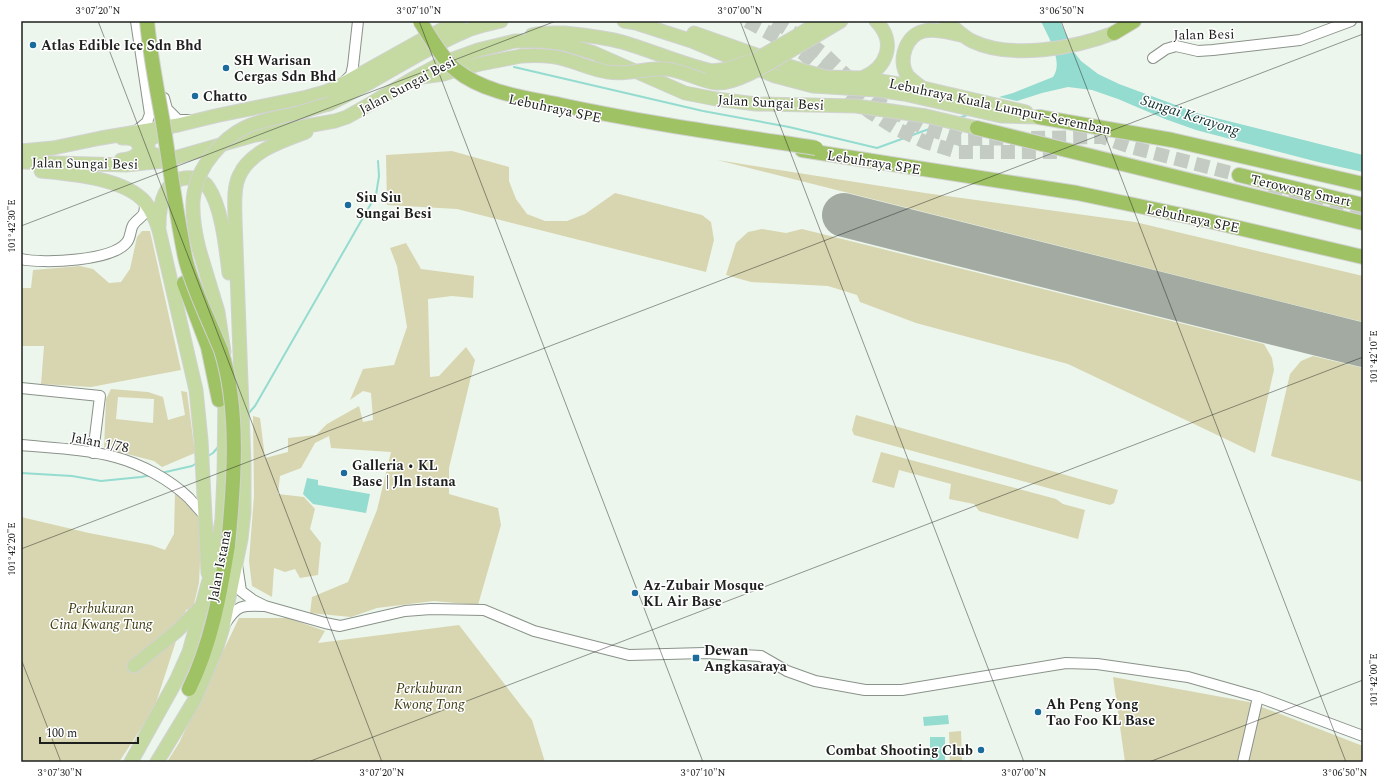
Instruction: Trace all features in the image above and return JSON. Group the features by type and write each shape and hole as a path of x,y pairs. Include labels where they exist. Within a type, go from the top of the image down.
{"highway":[{"path":"137,21 176,256 184,283 208,347 219,400"},
{"path":"147,21 153,70 186,258 194,286 220,349 228,377 232,417 234,462 228,545 222,582 212,625 199,668 189,689"},
{"name":"Lebuhraya SPE","path":"416,21 422,34 452,74 471,87 502,97 619,122 1077,193 1205,220 1363,257"},
{"name":"Lebuhraya SPE","path":"420,21 442,54 455,70 473,81 502,93 618,118 1078,188 1206,215 1363,253"},
{"path":"1114,27 1119,24 1133,22"},
{"name":"Lebuhraya Kuala Lumpur–Seremban","path":"1039,117 1172,140 1363,184"},
{"name":"Lebuhraya Kuala Lumpur–Seremban","path":"977,128 1363,222"},
{"name":"Terowong Smart","path":"1239,175 1363,204"}],"main road":[{"name":"Jalan Sungai Besi","path":"21,152 53,148 178,125 325,92 341,85 459,21"},
{"path":"224,433 226,389 222,333 214,299 199,249 193,221 193,196 203,168 222,144 244,128 260,122 329,104 365,86 428,49 467,30 501,21"},
{"path":"624,21 636,23 692,41 775,76 813,86 877,90 956,101 1002,116 1039,117"},
{"name":"Lebuhraya Kuala Lumpur–Seremban","path":"656,21 687,30 825,77 862,78 923,88 956,101 1021,110 1039,117"},
{"path":"414,78 444,74 480,64 522,56 540,55 564,58 616,74 666,69 717,83 744,76 799,40 821,21"},
{"path":"515,41 536,34 580,34 621,42 682,63 712,71 728,69 759,57 841,21"},
{"path":"862,78 870,75 880,66 888,45 888,38 881,26 876,21"},
{"path":"946,21 962,35 973,42 1001,49 1034,50 1084,43 1114,27"},
{"path":"923,88 912,81 907,74 904,65 904,53 912,38 924,31 933,30 962,35"},
{"name":"Jalan Sungai Besi","path":"21,162 136,164 164,161 255,135 335,121 370,104 414,78 450,60 478,50 515,41 565,44 594,53 686,93 716,99 756,104 856,106 926,116 977,128"},
{"path":"699,77 712,78 720,76 747,65 759,57"},
{"path":"213,146 156,156 151,154 148,145 153,137 262,107"},
{"path":"240,359 235,219 236,193 239,176 248,162 262,152 288,139 335,121"},
{"path":"74,164 127,160 136,157 139,151 137,141 128,138 76,144"},
{"path":"21,169 56,172 114,183 134,192 145,202 158,226 196,390 201,440 208,582"},
{"path":"158,226 161,202 167,189 173,183 188,178 194,178 207,185 212,193 218,211 224,238 240,359"},
{"name":"Jalan Istana","path":"156,762 194,701 205,677 223,627 237,564 244,512 244,463 240,359"},
{"path":"219,400 224,433"},
{"name":"Jalan Istana","path":"131,762 176,681 189,652 216,555 222,519 224,433"},
{"path":"134,666 177,631 201,608"},
{"path":"153,762 189,689"}],"street":[{"path":"135,132 147,122 150,114 137,21"},
{"path":"150,21 156,70 167,109 178,120 197,120"},
{"path":"341,85 351,75 358,21"},
{"name":"Jalan Besi","path":"1153,58 1166,49 1176,46 1198,51 1300,40 1350,21"},
{"path":"21,259 32,262 54,262 108,254 127,242 130,238 132,228 141,218 145,210 145,202"},
{"path":"141,218 149,219 158,226"},
{"path":"21,388 100,396 93,452"},
{"name":"Jalan 1/78","path":"21,445 93,452 114,456 134,463 167,481 188,497 205,516"},
{"path":"188,497 194,497 204,493"},
{"path":"237,564 241,591 253,600 265,606 325,624 340,626 405,611 431,609 484,610 534,631 629,655 704,653 761,656 787,671 815,681 865,690 902,690 1066,664 1097,664 1188,677 1258,697 1363,736"},
{"path":"223,627 232,613 237,609 250,606 265,606"},
{"path":"1243,762 1258,697"}],"green space":[{"path":"452,151 509,167 509,181 516,199 527,214 545,221 567,221 585,214 615,193 702,215 711,222 714,240 706,272 457,209 387,205 386,155"},
{"path":"717,160 925,193 1135,222 1363,276 1363,322"},
{"path":"762,229 786,233 802,229 1264,344 1272,358 1274,370 1255,453 1068,364 916,323 860,302 857,295 828,286 751,282 726,275 736,243 748,232"},
{"path":"142,231 150,231 181,370 91,387 41,384 44,346 21,346 21,288 31,288 33,270 80,266 93,269 109,283 121,282 130,269 137,237"},
{"path":"406,243 421,269 474,276 473,298 452,296 428,299 430,377 439,376 466,347 475,360 449,468 449,494 498,508 501,525 478,605 434,601 377,608 351,617 310,613 312,597 348,582 377,510 391,452 331,448 329,436 315,443 301,468 280,476 278,494 304,497 315,509 310,529 321,543 318,575 300,578 295,569 285,572 274,568 272,597 252,586 249,561 254,496 253,416 260,418 265,458 288,452 288,438 316,435 327,424 359,406 363,422 373,420 371,393 363,391 350,400 363,369 394,365 407,327 397,266 390,248"},
{"path":"1313,356 1363,368 1363,482 1271,456 1290,374 1301,361"},
{"path":"111,389 148,392 163,397 168,420 185,415 181,391 187,392 195,453 162,467 154,461 104,448 106,399","holes":["118,397 154,399 153,423 116,419"]},
{"path":"856,415 1118,490 1114,503 1110,505 854,435 852,430"},
{"path":"881,452 1056,499 1063,504 1085,510 1078,539 979,511 974,504 949,499 951,484 899,470 894,488 872,482"},
{"name":"Perbukuran Cina Kwang Tung","path":"175,492 189,501 198,515 201,541 199,583 193,608 186,610 154,709 119,762 21,762 21,517 89,533 151,545 165,550 174,534"},
{"name":"Perkuburan Kwong Tong","path":"239,618 288,618 325,631 318,643 459,625 532,720 545,762 167,762 179,743"},
{"path":"1113,677 1249,702 1363,746 1363,762 1125,762"},
{"path":"961,731 962,762 950,762 949,732"}],"water":[{"name":"Sungai Kerayong","path":"1041,21 1060,21 1074,52 1081,61 1098,74 1119,84 1200,114 1363,155 1363,172 1318,162 1196,130 1092,90 1068,87 1017,101 999,97 1053,77 1056,71 1056,57 1054,49"},
{"path":"307,478 318,480 318,485 370,494 366,513 313,504 303,494"},
{"path":"948,715 949,724 924,726 923,717"},
{"path":"930,737 945,737 945,760 930,760"}],"waterway":[{"path":"514,67 703,111 789,127 877,148 940,125"},
{"path":"959,118 970,114"},
{"path":"247,415 255,406 376,195 379,176 378,161"},
{"path":"208,456 219,446"},
{"path":"161,473 192,466 197,463"},
{"path":"21,473 72,476 101,481 151,475"}],"runway":[{"path":"844,215 1363,345"}],"tunnel":[{"path":"747,21 804,54 846,93 870,112 897,129 925,142 958,152 1064,152"},
{"path":"774,21 808,42 825,55 877,102 922,127 960,139 1102,137 1134,148 1239,175"},
{"path":"1268,193 1363,213"}],"place":[{"name":"Atlas Edible Ice Sdn Bhd","path":"33,45"},
{"name":"SH Warisan Cergas Sdn Bhd","path":"226,68"},
{"name":"Chatto","path":"195,96"},
{"name":"Siu Siu Sungai Besi","path":"348,205"},
{"name":"Galleria • KL Base | Jln Istana","path":"344,473"},
{"name":"Az-Zubair Mosque KL Air Base","path":"635,593"},
{"name":"Dewan Angkasaraya","path":"696,658"},
{"name":"Ah Peng Yong Tao Foo KL Base","path":"1038,712"},
{"name":"Combat Shooting Club","path":"981,750"}]}
